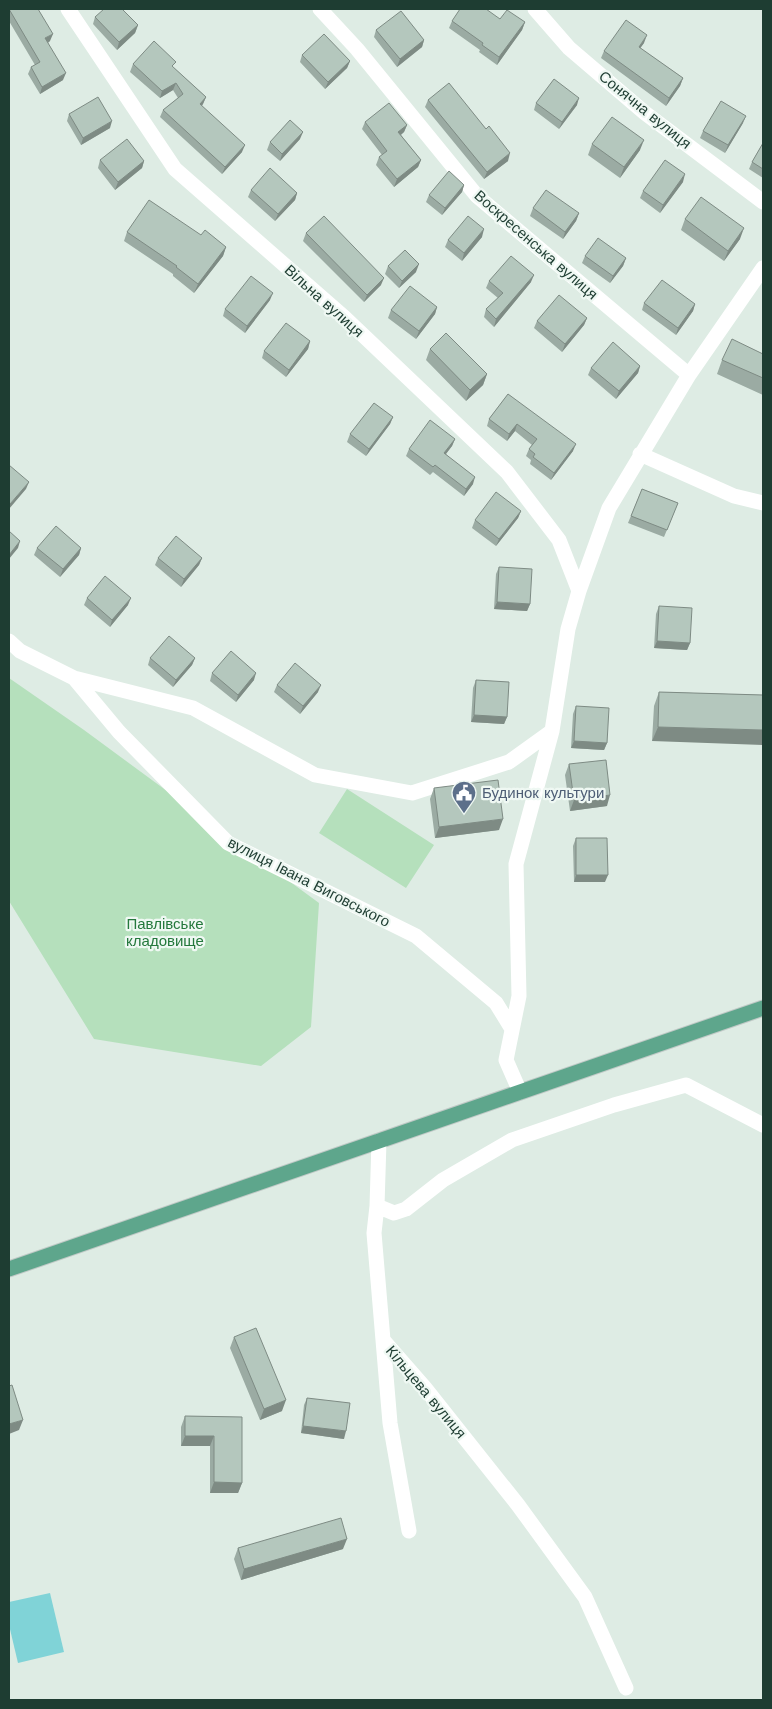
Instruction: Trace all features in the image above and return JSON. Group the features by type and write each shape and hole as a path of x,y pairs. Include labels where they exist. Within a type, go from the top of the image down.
{"main road":[{"path":"9,1269 763,1008"}],"street":[{"name":"Вільна вулиця","path":"68,9 175,169 344,318 507,472 558,540 579,591"},
{"name":"Воскресенська вулиця","path":"320,9 358,49 477,196 689,375"},
{"name":"Сонячна вулиця","path":"535,9 569,48 645,113 763,202"},
{"path":"520,1092 506,1060 519,996 516,864 552,731 568,629 579,591 609,508 689,375 763,268"},
{"path":"640,454 734,496 763,503"},
{"name":"вулиця Івана Виговського","path":"9,641 20,651 74,678 193,708 315,775 412,793 509,762 552,731"},
{"name":"вулиця Івана Виговського","path":"74,678 119,732 228,843 416,936 496,1003 512,1029"},
{"path":"377,1206 394,1213 406,1209 443,1180 512,1140 614,1105 686,1085 763,1125"},
{"name":"Кільцева вулиця","path":"379,1141 377,1206 374,1233 383,1340 426,1388 512,1497 585,1598 626,1688"},
{"path":"383,1340 390,1423 410,1531"}],"green space":[{"name":"Павлівське кладовище","path":"9,678 84,730 319,903 311,1027 261,1066 94,1039 9,901"},
{"path":"347,789 434,845 406,888 319,833"}],"water":[{"path":"50,1593 64,1652 18,1663 9,1625 9,1602"}],"building":[{"path":"9,9 38,9 53,34 45,38 66,73 42,87 31,67 40,62"},
{"path":"104,9 122,9 138,25 119,42 95,17"},
{"path":"460,9 486,9 500,19 507,10 525,22 499,57 452,21"},
{"path":"401,11 424,40 400,59 376,30"},
{"path":"626,20 647,35 639,47 683,78 669,98 604,51"},
{"path":"324,34 350,61 328,82 302,55"},
{"path":"154,41 176,62 172,66 206,97 200,104 245,145 225,167 163,110 183,94 176,83 162,91 133,64"},
{"path":"554,79 579,98 562,122 536,103"},
{"path":"449,83 486,129 489,126 510,153 487,172 428,100"},
{"path":"98,97 112,121 83,138 69,114"},
{"path":"721,101 746,116 728,145 703,131"},
{"path":"389,103 407,125 398,132 421,160 397,179 379,157 387,151 365,122"},
{"path":"612,117 644,140 624,167 592,144"},
{"path":"290,120 303,132 282,154 270,142"},
{"path":"127,139 144,161 118,182 100,160"},
{"path":"763,143 763,169 752,162"},
{"path":"665,160 685,174 663,205 643,191"},
{"path":"270,168 297,193 278,214 251,190"},
{"path":"449,171 464,185 445,208 429,195"},
{"path":"546,190 579,213 565,232 533,208"},
{"path":"701,197 744,228 728,251 685,219"},
{"path":"149,200 201,235 205,230 226,247 198,284 177,266 127,232"},
{"path":"324,216 384,278 367,295 306,233"},
{"path":"468,216 484,229 464,253 448,240"},
{"path":"598,238 626,258 613,276 585,256"},
{"path":"405,250 419,264 402,281 388,266"},
{"path":"511,256 534,275 496,319 486,309 503,293 489,281"},
{"path":"251,276 273,293 247,326 225,309"},
{"path":"662,280 695,304 678,328 644,303"},
{"path":"410,286 437,307 419,331 391,310"},
{"path":"559,295 587,318 565,344 537,321"},
{"path":"286,323 310,341 289,370 264,351"},
{"path":"446,333 487,374 470,390 430,349"},
{"path":"732,339 763,354 763,378 722,360"},
{"path":"613,342 640,366 619,391 591,368"},
{"path":"508,394 576,444 554,473 533,457 535,454 529,449 537,439 517,424 509,434 489,419"},
{"path":"374,403 393,417 369,449 350,434"},
{"path":"430,420 455,439 444,453 475,477 466,489 435,465 433,467 409,449"},
{"path":"9,465 29,482 10,504 9,502"},
{"path":"642,489 678,503 667,530 631,516"},
{"path":"496,492 521,511 499,539 475,520"},
{"path":"56,526 81,548 63,569 37,548"},
{"path":"9,531 20,541 9,555"},
{"path":"176,536 202,558 184,579 158,558"},
{"path":"499,567 532,569 530,604 497,602"},
{"path":"105,576 131,598 112,620 87,598"},
{"path":"659,606 692,608 690,643 657,641"},
{"path":"169,636 195,658 176,680 150,658"},
{"path":"231,651 256,673 238,695 212,673"},
{"path":"295,663 321,685 303,706 277,685"},
{"path":"476,680 509,682 507,717 474,715"},
{"path":"659,692 763,695 763,730 658,727"},
{"path":"576,706 609,708 607,743 574,741"},
{"path":"606,760 610,795 574,800 569,764"},
{"name":"Будинок культури","path":"498,780 503,819 439,827 434,788"},
{"path":"576,838 607,838 608,875 576,875"},
{"path":"256,1328 286,1400 264,1409 234,1337"},
{"path":"12,1385 23,1420 9,1424 9,1386"},
{"path":"307,1398 350,1403 346,1431 303,1426"},
{"path":"185,1416 242,1417 242,1483 214,1482 214,1436 185,1436"},
{"path":"341,1518 347,1539 244,1569 238,1548"}],"place":[{"name":"Будинок культури","path":"464,814"}]}
